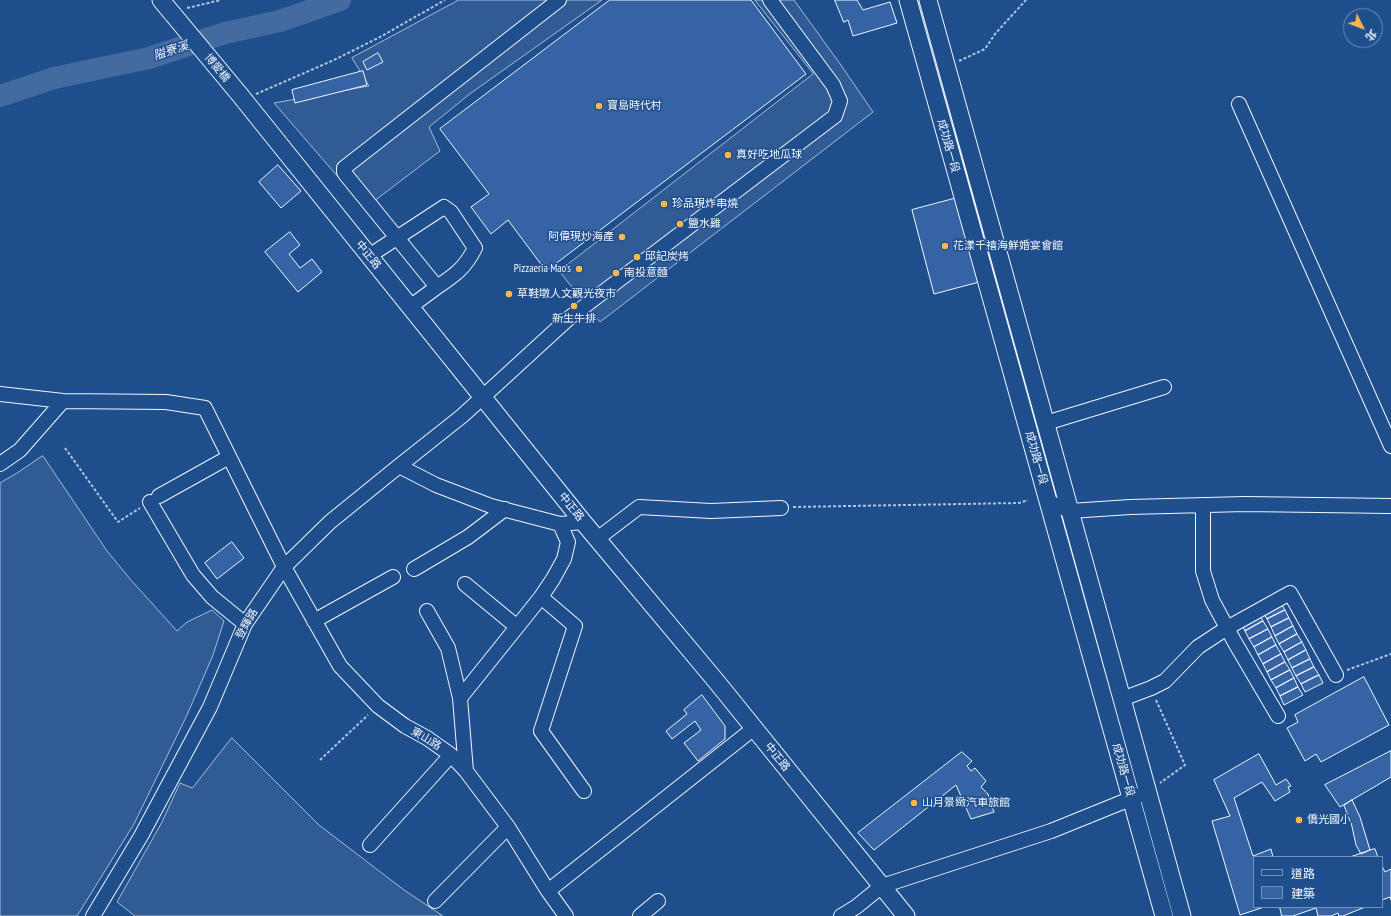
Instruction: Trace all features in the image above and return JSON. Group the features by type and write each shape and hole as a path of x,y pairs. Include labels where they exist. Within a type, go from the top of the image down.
{"main road":[{"name":"成功路一段","path":"908,0 1164,916"},
{"name":"成功路一段","path":"928,0 1182,916"},
{"name":"博愛橋","path":"170,11 242,98"},
{"name":"中正路","path":"242,98 583,522 716,681 753,729 906,916"}],"street":[{"path":"437,287 346,175 344,168 559,0"},
{"name":"登輝路","path":"93,916 141,836 210,707 245,624 284,567 330,522 462,416 569,318 835,116 840,101 833,85 770,0"},
{"path":"1239,104 1391,446"},
{"path":"369,256 444,207 451,212 475,248 469,260 456,274 410,307"},
{"path":"1046,423 1164,387"},
{"path":"0,394 63,401"},
{"path":"0,464 20,450 63,401"},
{"name":"東山路","path":"63,401 166,402 205,408 284,567 340,666 378,706 404,726 427,738 451,755 466,771 508,827 548,891 566,916"},
{"path":"229,457 154,499 194,575 212,597 245,624"},
{"path":"399,466 436,485 491,506 560,524 583,522"},
{"path":"1048,502 1070,511 1130,507 1245,504 1391,506"},
{"path":"1203,505 1203,571 1212,600 1278,716"},
{"path":"597,539 638,507 711,511 781,508"},
{"path":"414,569 468,537 505,509"},
{"path":"460,698 541,597 564,559 568,542 560,524"},
{"path":"314,621 393,577"},
{"path":"465,584 516,628"},
{"path":"1122,699 1165,681 1198,647 1227,628 1290,593 1336,675"},
{"path":"541,597 575,626 541,731 584,791"},
{"path":"427,610 448,648 460,698 466,771"},
{"path":"548,891 753,729"},
{"path":"370,844 451,755"},
{"path":"841,916 856,907 882,886 1051,832 1148,793"},
{"path":"435,901 508,827"},
{"path":"640,916 658,901"}],"path":[{"path":"170,11 221,0"},
{"path":"242,98 334,60 380,37 444,0"},
{"path":"946,67 985,49 995,34 1026,0"},
{"path":"65,448 118,522 154,499"},
{"path":"781,508 1019,503 1028,500"},
{"path":"1336,675 1356,666 1391,654"},
{"path":"1148,793 1185,765 1151,688"},
{"path":"320,760 378,706"}],"shaded area":[{"path":"459,0 602,0 471,93 429,127 440,151 365,208 274,103 369,86 352,58"},
{"path":"755,0 794,0 873,112 600,322 559,271 813,74"},
{"path":"43,456 107,551 177,631 187,622 212,610 224,621 213,655 187,715 134,824 77,916 0,916 0,483"},
{"path":"232,738 319,825 404,890 443,916 135,916 117,902 162,822 180,783 192,788"}],"building":[{"path":"610,0 751,0 806,74 546,271 508,220 491,234 471,207 489,194 440,129"},
{"path":"835,0 857,0 863,10 890,2 897,23 853,36 848,20 844,22"},
{"path":"378,53 383,62 367,70 363,62"},
{"path":"363,71 367,85 295,103 292,90"},
{"path":"278,165 301,191 281,208 259,182"},
{"name":"花漾千禧海鮮婚宴會館","path":"957,198 979,282 934,294 912,210"},
{"path":"290,232 300,245 289,254 300,268 312,259 322,272 298,292 265,252"},
{"path":"232,542 244,558 217,579 205,563"},
{"path":"1280,602 1285,610 1267,619 1262,611"},
{"path":"1285,610 1289,618 1271,627 1267,619"},
{"path":"1259,613 1263,621 1245,631 1241,622"},
{"path":"1289,618 1293,626 1275,636 1271,627"},
{"path":"1263,621 1268,629 1249,639 1245,631"},
{"path":"1293,626 1297,634 1279,644 1275,636"},
{"path":"1268,629 1272,637 1254,647 1249,639"},
{"path":"1297,634 1302,642 1284,652 1279,644"},
{"path":"1272,637 1276,645 1258,655 1254,647"},
{"path":"1302,642 1306,650 1288,660 1284,652"},
{"path":"1276,645 1281,654 1263,664 1258,655"},
{"path":"1306,650 1310,659 1292,668 1288,660"},
{"path":"1281,654 1285,662 1267,672 1263,664"},
{"path":"1310,659 1314,667 1296,676 1292,668"},
{"path":"1285,662 1290,670 1271,680 1267,672"},
{"path":"1314,667 1319,675 1301,684 1296,676"},
{"path":"1290,670 1294,678 1276,688 1271,680"},
{"path":"1319,675 1323,683 1305,692 1301,684"},
{"path":"1364,677 1389,725 1321,762 1316,754 1305,761 1287,728 1298,722 1295,715"},
{"path":"1294,678 1298,687 1280,696 1276,688"},
{"path":"1298,687 1303,695 1284,705 1280,696"},
{"path":"702,695 725,726 725,739 698,761 684,743 701,730 695,721 672,739 666,731 687,714 684,710"},
{"path":"1391,751 1391,777 1340,807 1325,785"},
{"name":"山月景緻汽車旅館","path":"962,752 972,761 967,766 971,771 975,768 986,781 981,787 988,794 994,812 971,819 956,785 874,850 858,833"},
{"path":"1259,754 1276,785 1286,779 1291,786 1288,787 1290,792 1275,801 1262,782 1234,798 1253,856 1253,908 1261,908 1240,915 1212,821 1230,816 1214,780"},
{"path":"1352,800 1360,817 1370,850 1361,854 1356,845 1351,822 1344,806"},
{"path":"1271,849 1273,856 1253,856"},
{"path":"1375,849 1378,856 1353,856"},
{"path":"1383,868 1385,872 1391,869 1391,900 1390,897 1383,900"},
{"path":"1280,908 1316,908 1293,916 1282,916"},
{"path":"1316,908 1363,908 1343,916 1339,916 1338,913 1331,916 1318,916"}],"waterway":[{"name":"隘寮溪","path":"0,96 54,78 149,58 225,33 280,21 340,0"}],"place":[{"name":"寶島時代村","path":"599,106"},
{"name":"真好吃地瓜球","path":"728,155"},
{"name":"珍品現炸串燒","path":"664,204"},
{"name":"鹽水雞","path":"680,224"},
{"name":"阿偉現炒海產","path":"622,237"},
{"name":"花漾千禧海鮮婚宴會館","path":"945,246"},
{"name":"邱記炭烤","path":"637,257"},
{"name":"Pizzaeria Mao's","path":"579,269"},
{"name":"南投意麵","path":"616,273"},
{"name":"草鞋墩人文觀光夜市","path":"509,294"},
{"name":"新生牛排","path":"574,306"},
{"name":"山月景緻汽車旅館","path":"914,803"},
{"name":"僑光國小","path":"1299,820"}]}
